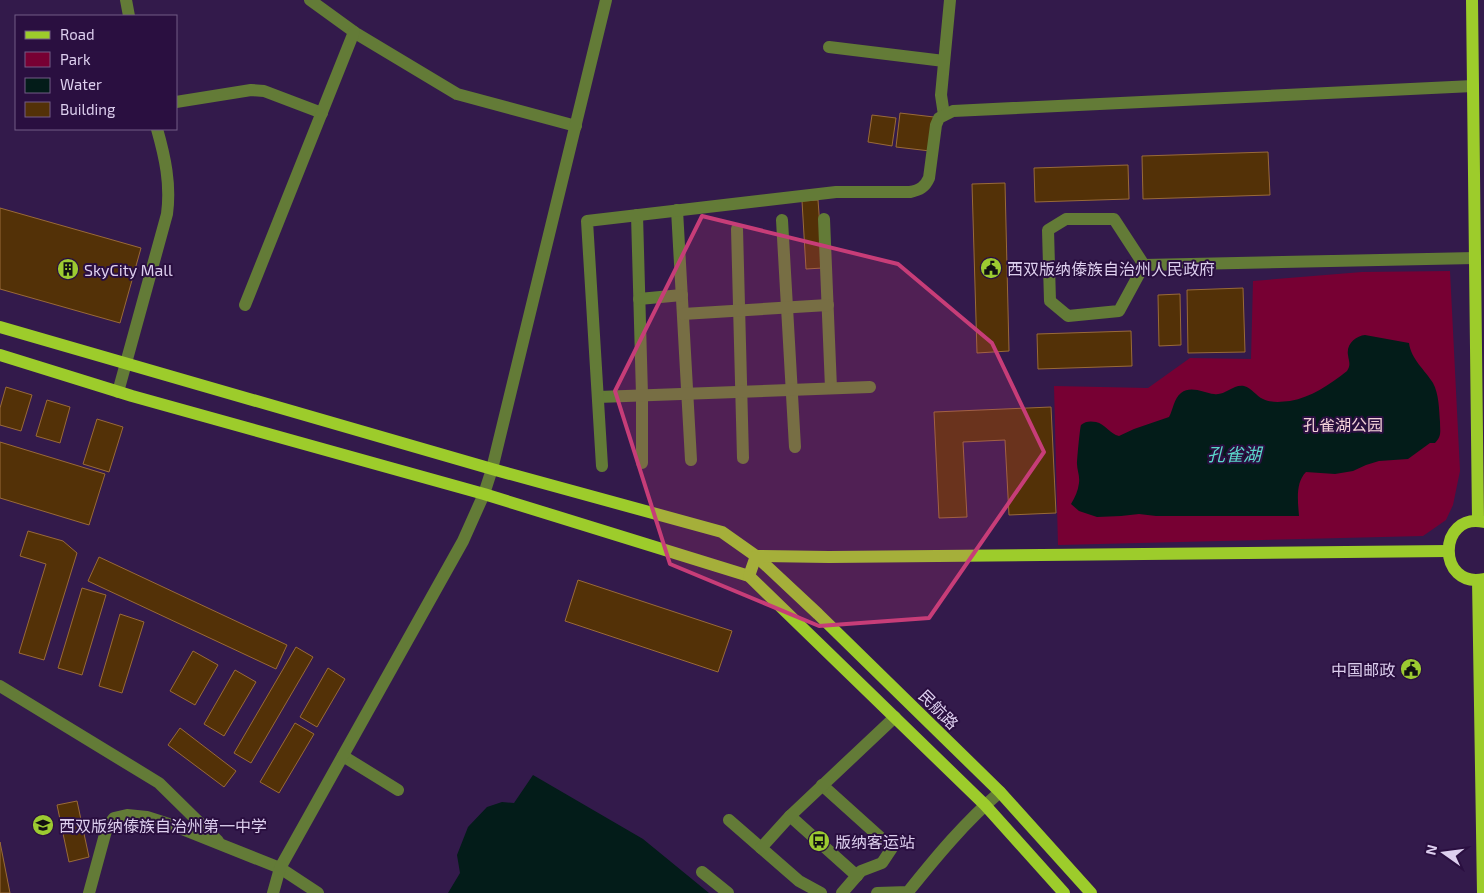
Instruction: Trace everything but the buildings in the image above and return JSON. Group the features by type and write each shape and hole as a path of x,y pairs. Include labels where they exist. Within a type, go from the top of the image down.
{"main road":[{"path":"1472,0 1481,521 1471,521 1462,525 1454,532 1449,540 1448,551 1449,560 1460,575 1469,579 1481,580 1483,893"},
{"name":"民航路","path":"0,327 492,469 722,532 756,556 1000,792 1091,893"},
{"path":"0,355 118,392 484,494 749,576 985,805 1064,893"},
{"path":"749,576 756,556 829,557 1448,551"}],"street":[{"path":"126,0 130,15"},
{"path":"310,0 354,32 456,94 576,126"},
{"path":"273,893 280,868 464,541 484,494 492,469 606,0"},
{"path":"944,115 941,95 950,0"},
{"path":"245,305 354,32"},
{"path":"829,47 944,61"},
{"path":"602,466 587,221 836,192 910,192 918,190 925,185 929,178 936,125 939,118 953,111 1473,86"},
{"path":"178,102 251,90 264,91 322,112"},
{"path":"118,392 165,225 169,203 168,174 157,130"},
{"path":"677,210 691,460"},
{"path":"637,215 642,463"},
{"path":"1114,218 1144,264 1119,311 1068,316 1050,301 1048,230 1066,219 1114,218"},
{"path":"824,219 831,388"},
{"path":"782,220 795,447"},
{"path":"737,229 743,458"},
{"path":"1144,264 1475,258"},
{"path":"639,299 682,295"},
{"path":"683,314 828,305"},
{"path":"598,397 870,387"},
{"path":"0,686 160,782 224,846"},
{"path":"761,848 790,816 895,717"},
{"path":"342,756 398,790"},
{"path":"822,785 892,848 882,863 861,871 842,893"},
{"path":"877,893 908,892 938,855 985,805 1000,792"},
{"path":"89,893 107,827 114,818 136,815 172,825 280,868 318,893"},
{"path":"790,816 857,876"},
{"path":"729,820 799,881 821,893"},
{"path":"702,872 728,893"}],"highlighted area":[{"path":"702,216 898,264 992,343 1044,452 929,618 819,626 670,564 615,391"}],"green space":[{"name":"孔雀湖公园","path":"1450,271 1460,471 1453,505 1446,520 1423,536 1058,545 1054,386 1148,388 1190,358 1251,359 1253,281 1362,272"}],"water":[{"name":"孔雀湖","path":"1365,335 1409,343 1412,354 1435,387 1438,397 1440,436 1435,443 1430,443 1408,459 1379,461 1353,471 1335,474 1306,472 1302,476 1299,487 1299,516 1156,516 1139,514 1097,517 1079,511 1071,504 1079,483 1077,461 1081,425 1088,422 1096,422 1119,436 1169,417 1179,395 1189,390 1218,394 1244,386 1261,398 1269,401 1283,402 1306,397 1320,390 1347,371 1350,344 1358,337"},
{"path":"533,775 643,839 709,893 448,893 460,873 457,855 468,827 487,807 502,802 514,803"}],"place":[{"name":"西双版纳傣族自治州人民政府","path":"991,268"},
{"name":"SkyCity Mall","path":"68,269"},
{"name":"中国邮政","path":"1411,669"},
{"name":"西双版纳傣族自治州第一中学","path":"43,825"},
{"name":"版纳客运站","path":"819,841"}]}
